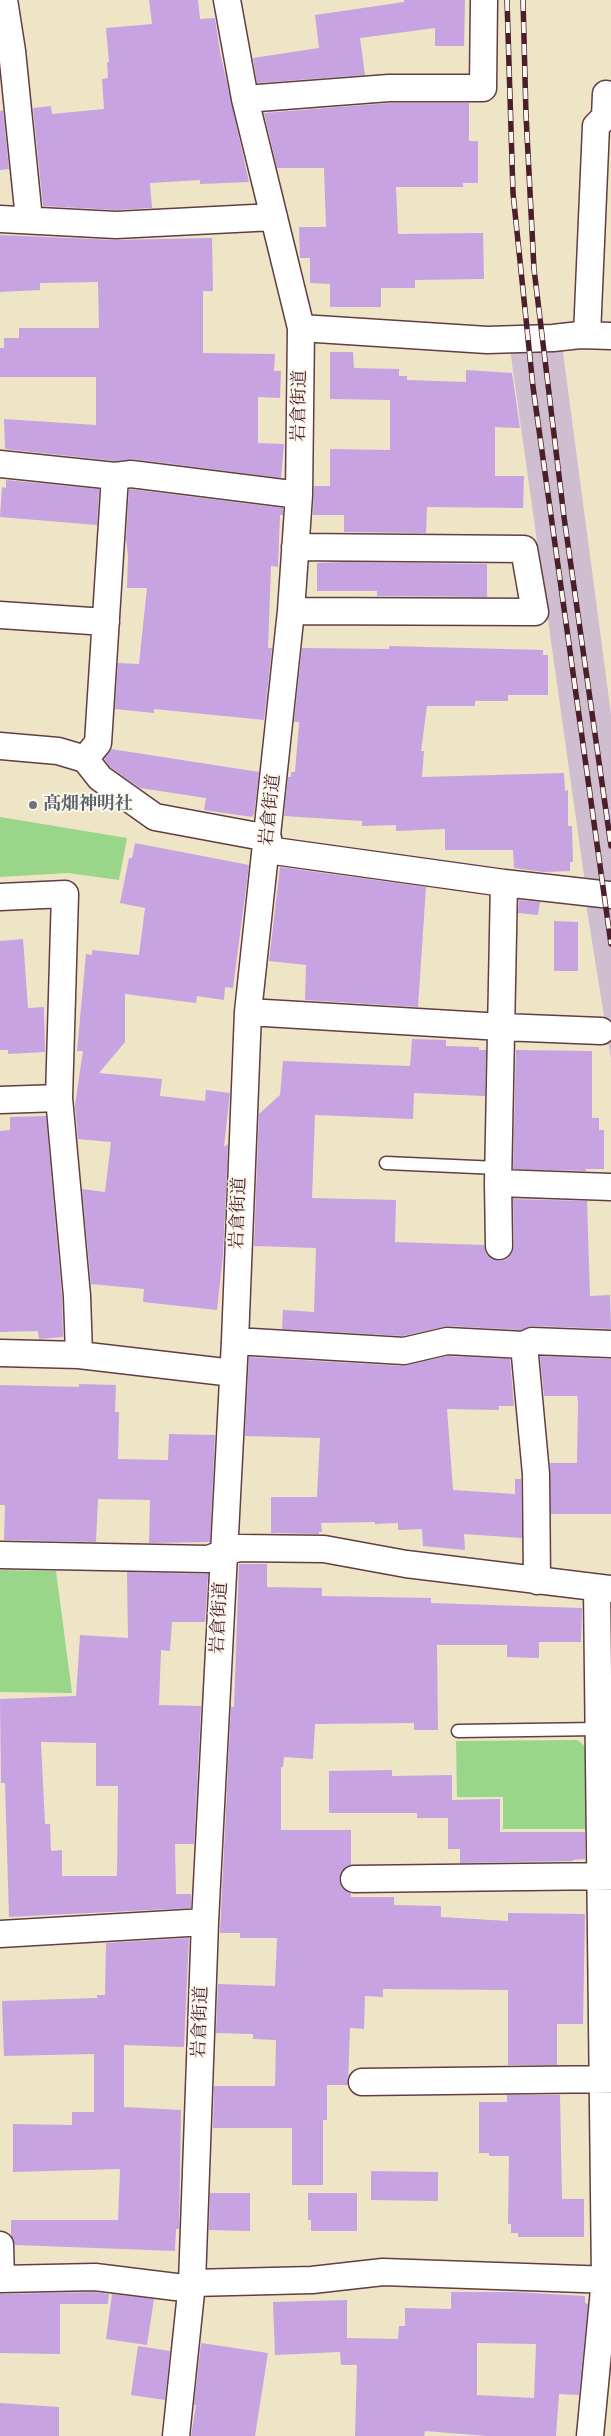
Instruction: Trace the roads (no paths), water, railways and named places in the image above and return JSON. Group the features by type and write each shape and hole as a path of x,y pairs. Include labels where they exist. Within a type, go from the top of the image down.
{"street":[{"path":"4,0 12,51 29,219"},
{"name":"岩倉街道","path":"176,2436 192,2286 205,1922 235,1341 248,1012 268,844 291,611 299,495 302,328 245,99 227,0"},
{"path":"245,99 389,88 483,88 484,0"},
{"path":"302,328 487,340 599,335 596,126 605,117 606,94"},
{"path":"0,219 116,225 274,217"},
{"path":"0,464 115,476 131,474 299,495"},
{"path":"85,759 98,743 115,476"},
{"path":"291,611 536,612 524,549 295,547"},
{"path":"0,615 106,622"},
{"path":"0,746 58,751 85,759 100,778 155,817 268,844 504,883 611,895"},
{"path":"499,1246 498,1176 504,883"},
{"path":"0,897 65,894 59,1098 77,1296 78,1355"},
{"path":"248,1012 601,1031"},
{"path":"0,1100 59,1098"},
{"path":"498,1176 611,1187"},
{"path":"235,1341 404,1351 447,1341 524,1345 532,1341 611,1344"},
{"path":"524,1345 536,1474 537,1580"},
{"path":"0,1353 78,1355 233,1373"},
{"path":"0,1555 208,1559 238,1548 324,1549 406,1564 604,1588 598,1729 605,1876 608,2280 590,2436"},
{"path":"354,1879 605,1876"},
{"path":"0,1934 205,1922"},
{"path":"362,2082 606,2079"},
{"path":"0,2245 1,2279 95,2277 192,2286 312,2280 383,2272 608,2280"}],"lane":[{"path":"386,1164 498,1176"},
{"path":"458,1731 598,1729"}],"railway":[{"path":"507,0 513,193 533,387 611,944"},
{"path":"523,0 526,115 534,269 564,517 611,846"}],"place":[{"name":"髙畑神明社","path":"33,805"}]}
